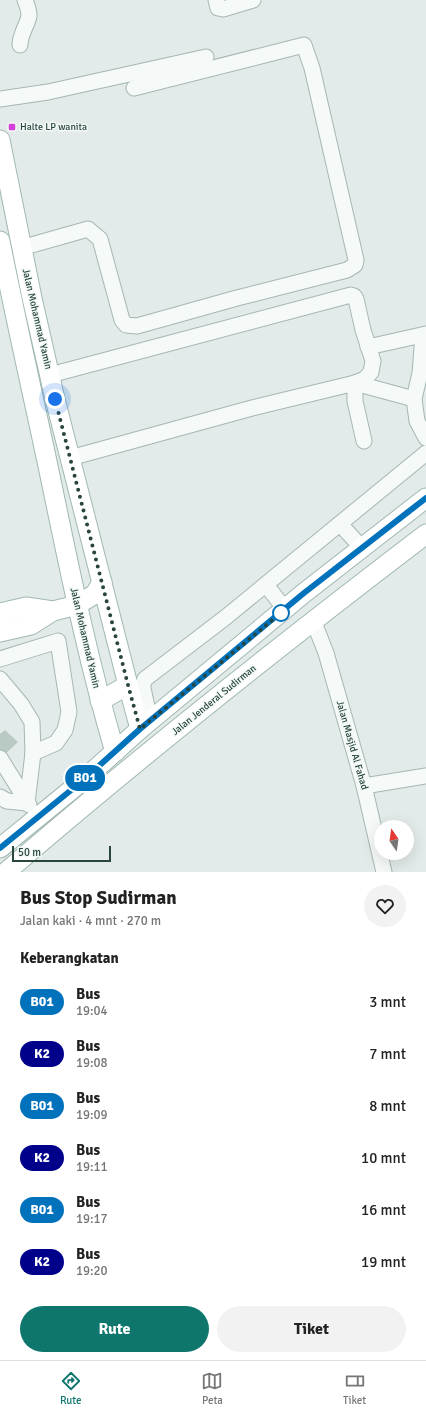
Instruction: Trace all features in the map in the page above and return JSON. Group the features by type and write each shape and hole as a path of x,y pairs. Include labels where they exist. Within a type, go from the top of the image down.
{"main road":[{"name":"Jalan Mohammad Yamin","path":"0,140 32,298 70,458 128,685 145,725"},
{"name":"Jalan Mohammad Yamin","path":"0,240 77,605 114,752"},
{"path":"0,848 33,810 81,782 145,725 286,609 426,498"},
{"name":"Jalan Jenderal Sudirman","path":"6,872 93,797 313,620 426,534"},
{"path":"0,632 31,625 53,611 77,605 95,594 102,582"},
{"path":"0,613 26,607 53,611"},
{"path":"100,701 128,685"}],"street":[{"path":"20,45 22,33 29,16 26,0"},
{"path":"216,0 218,8 223,8 253,0"},
{"path":"22,248 88,229 100,239 122,320 126,324 137,326 236,298 347,270 355,265 356,260 312,68 304,45 134,88"},
{"path":"0,99 48,92 206,57"},
{"path":"50,375 351,295 356,299 372,361 371,372 365,379 355,384 252,408 70,458"},
{"path":"368,347 425,335 420,373 414,399 417,421 426,438"},
{"path":"355,384 414,399"},
{"path":"355,384 355,401 364,441"},
{"path":"145,725 143,684 145,679 266,585 426,453"},
{"path":"340,524 362,548"},
{"path":"266,585 286,609"},
{"name":"Jalan Masjid Al Fahad","path":"313,620 326,652 364,786 384,872"},
{"path":"0,659 58,641 69,712 65,730 56,743 33,753"},
{"path":"0,679 21,704 32,722 33,810"},
{"path":"0,758 33,810"},
{"path":"364,786 426,776"},
{"path":"0,797 33,810"}],"building":[{"path":"5,730 18,742 0,759 0,734"}],"bus line":[{"name":"B01","path":"0,848 81,782 140,729 304,593 426,498"}],"place":[{"name":"Halte LP wanita","path":"12,127"}],"route":[{"path":"55,399 140,729 286,609 281,613"}]}
